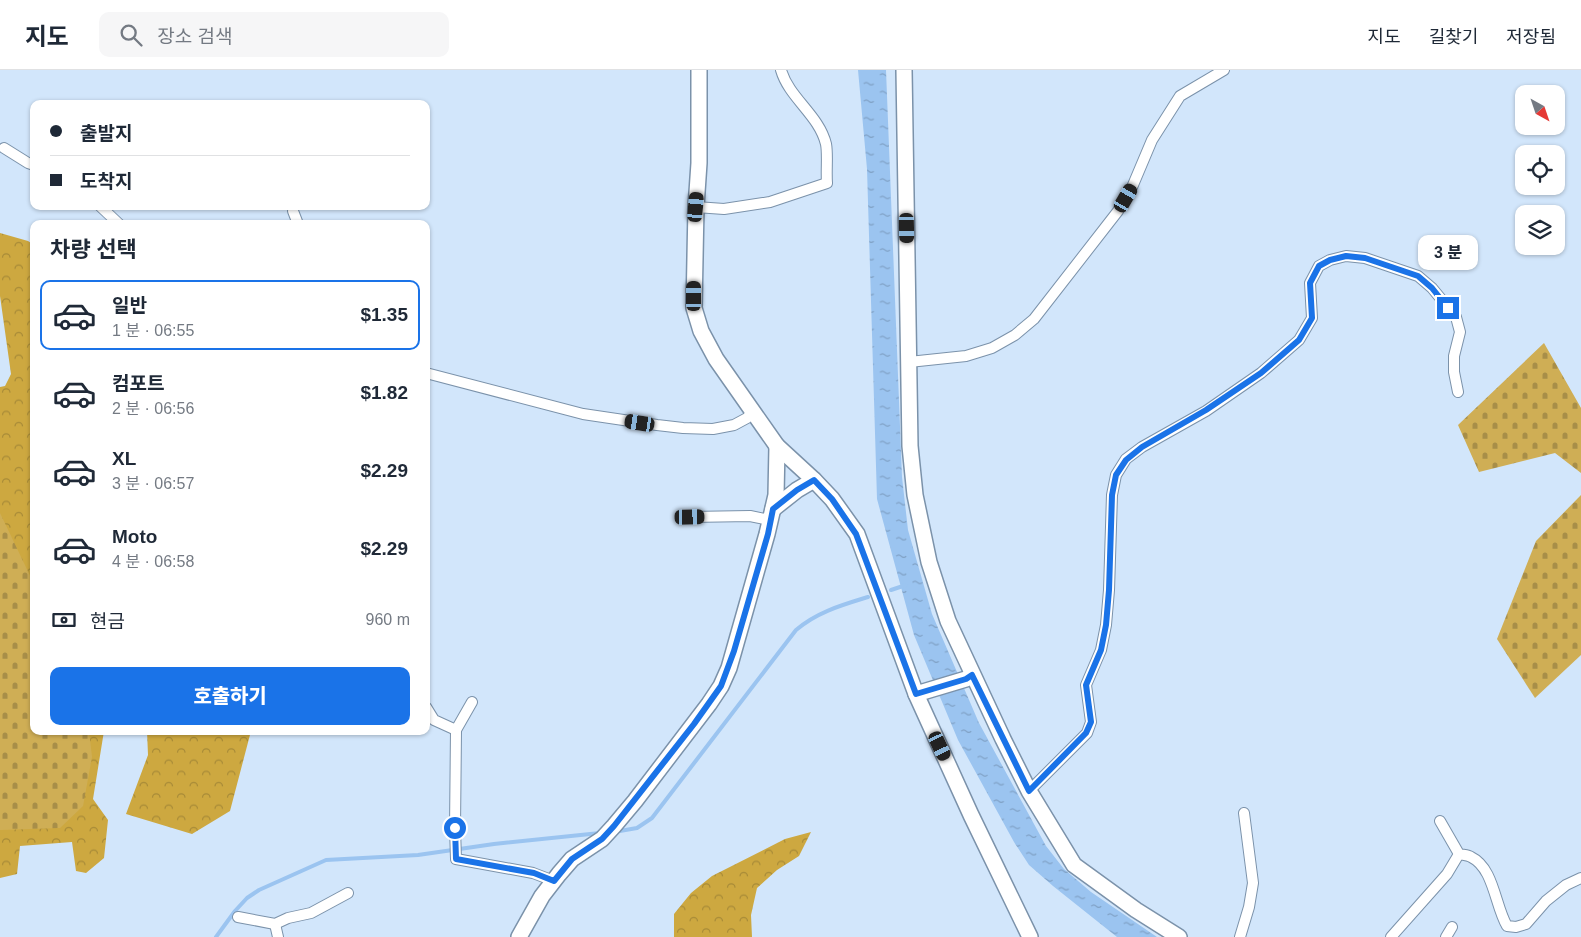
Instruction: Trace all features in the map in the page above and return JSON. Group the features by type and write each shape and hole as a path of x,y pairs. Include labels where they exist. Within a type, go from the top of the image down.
{"street":[{"path":"698,70 700,163 696,207 694,308 701,331 716,359 777,446 832,499 856,534 971,815 1030,937"},
{"path":"696,207 724,209 770,202 827,183 826,144 812,118 793,95 784,80 781,70"},
{"path":"904,70 910,446 915,495 929,562 969,677 1029,791 1074,865 1136,910 1179,937"},
{"path":"909,362 966,356 992,348 1015,335 1034,319 1118,211 1133,185 1152,140 1180,96 1224,70"},
{"path":"4,148 30,163"},
{"path":"104,210 115,220"},
{"path":"293,211 296,220"},
{"path":"1029,791 1086,733 1091,722 1086,685 1101,650 1106,625 1112,495 1116,475 1126,460 1142,447 1206,410 1261,373 1299,340 1312,318 1310,283 1319,266 1330,260 1346,256 1365,258 1418,276 1432,288 1456,318 1460,332 1454,364 1458,392"},
{"path":"430,374 583,414 657,425 713,429 734,425 747,418 752,412"},
{"path":"519,937 542,896 554,881 572,859 602,839 614,826 694,724 721,686 734,651 768,534 776,495 777,446"},
{"path":"690,517 771,515 797,490 814,480"},
{"path":"920,693 969,677"},
{"path":"472,702 456,730 456,859 534,873 554,881"},
{"path":"430,714 434,720 456,730"},
{"path":"1240,937 1249,907 1253,883 1244,813"},
{"path":"1440,820 1459,854"},
{"path":"1459,854 1471,856 1480,863 1489,878 1501,916 1507,926 1516,928 1526,924 1546,901 1566,885 1581,878"},
{"path":"1390,937 1447,874 1459,854"},
{"path":"238,917 275,924 288,918 311,913 348,893"},
{"path":"275,924 278,937"},
{"path":"1446,937 1452,927"}],"green space":[{"path":"0,233 30,242 30,735 103,735 93,799 108,820 104,858 86,873 76,871 72,842 20,846 17,874 0,878 0,387 5,386 11,374 0,296"},
{"path":"1544,343 1581,408 1581,473 1555,453 1479,472 1458,425"},
{"path":"1581,495 1581,655 1535,698 1497,639 1536,541"},
{"path":"0,513 30,576 30,735 89,735 92,757 83,806 60,828 0,830"},
{"path":"147,735 250,735 230,811 192,834 126,814 148,755"},
{"path":"811,832 799,856 777,870 757,888 751,915 752,937 674,937 674,914 691,893 712,876 785,839"}],"water":[{"path":"858,70 886,70 902,477 908,530 932,614 979,723 1046,846 1064,869 1091,892 1157,937 1117,937 1029,865 1014,842 958,740 914,635 877,499 867,169"}],"waterway":[{"path":"891,590 906,585"},
{"path":"614,832 637,828 652,818 796,630 812,618 839,606 868,597"},
{"path":"216,937 247,898 259,890 326,860 418,855 494,844 600,833"}],"route":[{"path":"455,828 456,859 534,873 554,881 572,859 602,839 635,801 721,686 734,651 768,534 773,509 797,490 814,480 845,516 862,546 916,694 966,679 972,675 1029,791 1086,733 1091,722 1086,685 1101,650 1106,625 1112,495 1116,475 1126,460 1142,447 1206,410 1261,373 1299,340 1312,318 1310,283 1319,266 1330,260 1346,256 1365,258 1418,276 1432,288 1448,308"}]}
